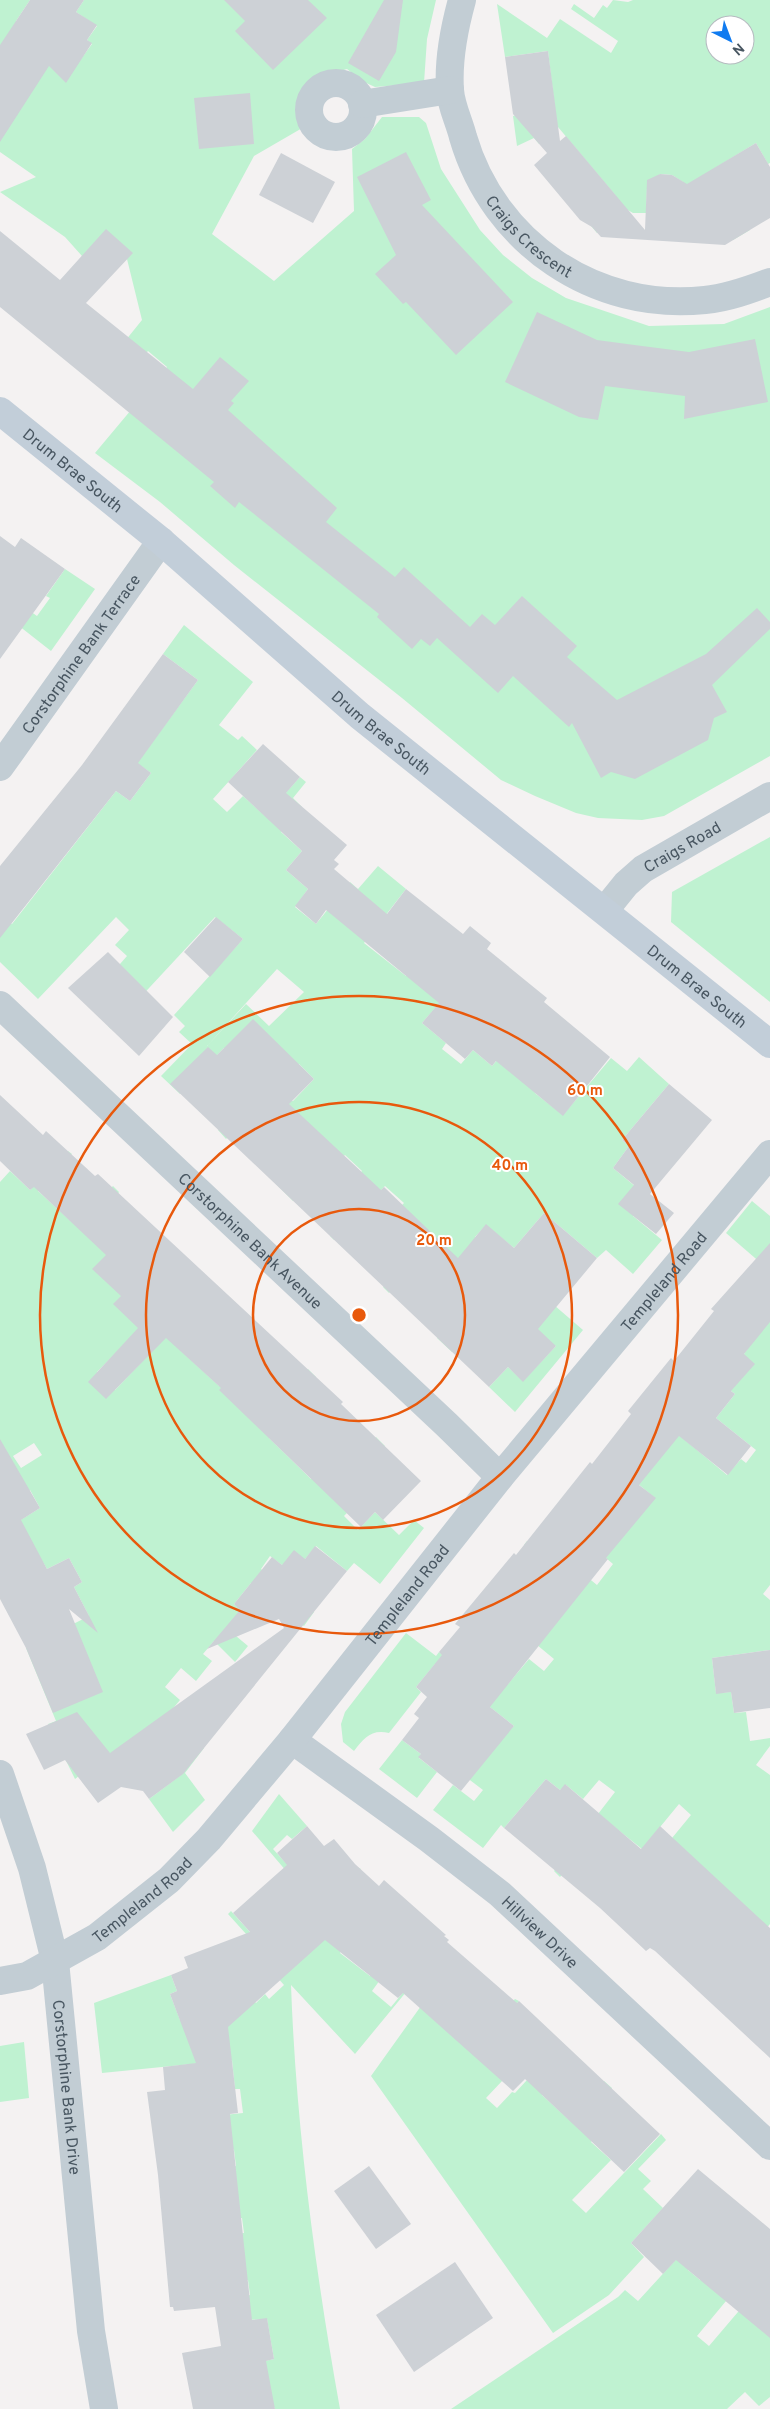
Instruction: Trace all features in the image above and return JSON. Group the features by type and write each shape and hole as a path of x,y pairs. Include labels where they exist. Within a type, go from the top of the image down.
{"main road":[{"name":"Drum Brae South","path":"0,411 161,542 360,716 605,910 770,1044"}],"street":[{"name":"Craigs Crescent","path":"462,0 455,25 450,90 452,105 467,151 492,201 522,237 558,266 598,287 646,300 678,302 706,300 742,293 770,282"},
{"path":"362,104 450,90"},
{"name":"Corstorphine Bank Terrace","path":"0,767 161,542"},
{"name":"Craigs Road","path":"605,910 626,884 643,869 770,796"},
{"name":"Corstorphine Bank Avenue","path":"0,1004 448,1425 500,1477"},
{"name":"Templeland Road","path":"0,1981 27,1976 97,1937 168,1880 209,1838 292,1740 500,1477 770,1154"},
{"name":"Hillview Drive","path":"292,1740 429,1839 500,1894 770,2146"},
{"name":"Corstorphine Bank Drive","path":"0,1774 32,1868 55,1961 91,2331 104,2409"}],"green space":[{"path":"0,0 30,0 16,21 78,63 92,44 87,40 97,26 76,12 84,0 436,0 427,39 424,83 375,87 362,81 347,69 318,77 305,88 302,94 299,110 304,127 254,156 212,234 274,281 354,211 352,149 365,139 382,117 419,117 426,123 441,169 480,230 503,255 532,278 566,298 649,326 724,324 770,307 770,756 664,816 642,820 598,818 576,813 535,796 501,780 402,698 234,565 160,502 95,453 167,367 148,351 139,361 121,346 142,320 127,259 82,256 65,237 0,192 36,177 0,152"},
{"path":"613,0 628,2 633,0 770,0 770,163 768,164 756,143 715,168 750,230 733,240 683,190 683,182 672,175 660,174 647,188 646,213 633,213 615,203 597,233 587,221 616,196 558,127 539,144 534,138 517,146 513,116 555,109 548,51 505,57 497,4 547,38 560,19 611,53 618,41 571,9 574,4 594,18 603,5 607,8"},
{"path":"65,569 95,589 51,651 0,611 0,590 37,616 50,598 46,596"},
{"path":"184,625 253,682 219,725 238,740 242,736 257,750 213,799 227,812 243,796 265,816 300,777 306,782 293,798 302,807 281,832 302,851 286,870 308,889 295,907 316,924 350,882 358,889 378,866 406,889 364,943 406,976 449,923 469,969 422,1023 446,1043 442,1049 461,1064 473,1050 492,1066 504,1052 536,1094 563,1115 611,1058 627,1071 639,1057 669,1084 622,1140 629,1146 613,1168 648,1197 633,1216 662,1240 633,1274 606,1250 597,1258 544,1213 514,1248 486,1225 475,1237 583,1330 515,1412 489,1387 508,1367 523,1381 556,1346 482,1320 452,1352 437,1338 474,1299 415,1264 389,1293 383,1287 433,1234 389,1219 404,1203 385,1186 334,1240 330,1236 360,1203 352,1182 362,1171 345,1155 340,1160 335,1156 293,1201 276,1184 286,1101 293,1101 314,1079 299,1064 226,1139 218,1130 248,1097 224,1048 180,1094 161,1076 192,1044 179,1032 185,1026 174,1015 243,939 215,917 111,1029 108,1026 120,964 127,956 115,945 129,930 116,917 38,999 0,962 0,914 12,924 116,791 130,801 151,773 137,763 198,680 163,654","holes":["277,969 304,992 269,1026 246,1004 207,1046"]},
{"path":"770,837 770,1002 671,922 672,892"},
{"path":"68,1151 72,1154 38,1191 75,1225 113,1186 119,1192 107,1254 120,1274 139,1329 97,1372 115,1390 213,1288 181,1351 219,1386 249,1353 256,1424 308,1369 316,1377 269,1438 311,1479 352,1466 376,1437 385,1446 355,1479 368,1491 344,1516 358,1530 375,1512 399,1535 414,1520 424,1528 380,1584 354,1563 347,1571 316,1546 305,1559 282,1565 270,1556 261,1569 314,1612 304,1626 251,1583 234,1604 245,1613 230,1631 248,1646 235,1662 214,1641 203,1654 212,1661 196,1681 181,1668 165,1687 180,1700 166,1717 204,1748 185,1773 205,1800 173,1832 149,1799 181,1775 88,1769 75,1779 48,1724 56,1721 26,1648 89,1616 74,1587 82,1582 69,1558 47,1569 19,1521 40,1508 30,1490 8,1503 0,1442 0,1182 10,1171 30,1190","holes":["34,1443 42,1455 21,1468 13,1456"]},
{"path":"752,1201 770,1216 770,1271 726,1233"},
{"path":"770,1316 770,1585 763,1594 770,1600 770,1650 712,1658 716,1693 731,1692 734,1713 746,1712 750,1741 770,1738 770,1746 756,1765 770,1775 770,1924 741,1958 703,1935 672,1966 668,1963 732,1893 611,1912 691,1815 679,1804 642,1849 607,1821 560,1877 554,1871 615,1792 599,1780 583,1799 566,1785 560,1790 546,1779 504,1828 501,1825 483,1848 433,1810 453,1785 474,1801 483,1790 462,1774 514,1726 435,1664 416,1687 421,1692 389,1733 377,1732 368,1736 354,1751 343,1742 341,1724 345,1712 406,1633 436,1656 439,1652 474,1680 508,1684 529,1659 544,1671 554,1659 531,1640 533,1634 524,1545 527,1541 554,1562 560,1555 597,1585 613,1564 599,1552 655,1498 631,1478 679,1435 727,1475 741,1459 746,1463 756,1450 716,1418 735,1394 720,1382 744,1354"},
{"path":"402,1740 421,1754 419,1758 437,1772 417,1798 379,1769"},
{"path":"279,1794 307,1826 292,1839 287,1835 273,1849 326,1907 357,1867 361,1869 334,1905 345,1945 340,1953 370,1976 378,1957 393,1962 372,1991 391,2007 414,1979 416,1980 355,2054 291,1985 297,2091 308,2198 322,2304 340,2409 275,2409 256,2363 274,2359 267,2319 247,2320 244,2296 250,2295 248,2280 223,2283 218,2235 244,2233 242,2218 216,2221 211,2169 236,2166 234,2150 205,2117 243,2113 240,2089 235,2089 232,2060 102,2073 94,2003 171,1975 177,1991 170,1994 180,2020 238,1982 256,2003 265,1994 269,1999 284,1985 262,1960 266,1956 228,1914 231,1911 267,1951 316,1906 252,1831"},
{"path":"431,1992 495,2020 515,1999 519,2001 489,2033 503,2080 486,2098 497,2108 512,2092 515,2093 562,2042 542,2095 568,2119 604,2081 612,2088 598,2133 591,2142 611,2160 572,2200 586,2213 661,2134 666,2140 638,2169 651,2181 643,2189 663,2208 631,2243 644,2257 609,2295 553,2333 371,2076"},
{"path":"24,2042 29,2098 0,2102 0,2046"},
{"path":"693,2241 704,2250 688,2270 700,2280 770,2248 697,2336 709,2346 755,2292 770,2322 770,2397 759,2406 745,2392 727,2409 451,2409 618,2297 625,2290 638,2301"}],"building":[{"path":"30,0 84,0 76,12 97,25 87,40 92,43 66,83 49,66 0,142 0,45"},
{"path":"224,0 308,0 327,18 273,70 235,31 245,21"},
{"path":"384,0 403,0 396,52 379,81 348,63"},
{"path":"548,51 560,141 566,136 645,230 647,180 660,174 672,175 687,184 756,143 770,167 770,218 725,245 601,237 592,227 580,220 534,165 547,153 513,114 505,57"},
{"path":"250,93 254,144 199,149 194,98"},
{"path":"406,152 431,200 422,205 513,302 456,355 406,302 403,304 375,274 396,255 357,177"},
{"path":"281,153 335,182 313,223 259,195"},
{"path":"106,229 133,253 86,303 193,389 220,357 249,381 231,401 234,403 228,410 337,508 326,522 395,577 404,567 470,627 482,614 495,625 522,596 577,646 567,657 617,700 706,654 757,608 770,622 770,629 712,685 727,712 714,718 708,740 635,779 611,772 601,778 572,723 569,727 513,676 498,693 437,638 430,646 421,639 412,649 377,617 379,614 239,502 235,508 210,486 214,482 0,307 0,231 60,280"},
{"path":"537,312 597,340 689,352 755,339 768,402 684,419 685,396 605,386 598,420 579,417 505,382"},
{"path":"0,536 15,547 21,538 65,569 0,659"},
{"path":"163,654 198,680 138,763 151,773 130,801 116,791 0,938 0,866 82,765"},
{"path":"263,744 300,777 286,793 347,845 334,860 339,864 334,869 387,914 406,889 463,934 470,926 491,943 487,949 547,998 544,1002 610,1057 563,1116 496,1061 492,1066 473,1050 465,1059 422,1023 439,1003 326,910 316,924 295,906 308,889 286,870 302,851 228,782"},
{"path":"216,917 243,939 210,977 184,952"},
{"path":"108,952 173,1017 139,1056 68,988"},
{"path":"253,1019 314,1079 289,1104 381,1190 384,1187 458,1258 486,1224 514,1248 544,1213 597,1258 538,1329 556,1346 523,1382 508,1367 489,1387 170,1084 208,1047 217,1055"},
{"path":"669,1084 712,1120 650,1194 674,1213 656,1234 618,1204 634,1185 613,1168 629,1146 622,1140"},
{"path":"0,1095 43,1135 46,1131 95,1176 98,1174 343,1402 341,1404 421,1481 383,1520 375,1512 361,1527 219,1390 221,1388 166,1338 106,1399 88,1382 138,1328 113,1304 121,1296 92,1269 106,1255 34,1187 30,1190 0,1161"},
{"path":"770,1243 770,1322 744,1354 755,1364 731,1391 735,1394 716,1418 751,1446 728,1475 679,1436 639,1485 656,1498 606,1558 608,1559 490,1707 514,1726 461,1791 418,1757 421,1754 402,1740 419,1718 414,1714 427,1697 416,1687 442,1655 439,1652 460,1627 455,1624 514,1553 516,1555 590,1462 592,1464 631,1414 628,1411 671,1358 674,1361 714,1311 711,1309"},
{"path":"0,1439 40,1508 21,1520 47,1569 69,1558 82,1582 74,1587 98,1633 69,1609 103,1692 53,1713 26,1648 0,1599"},
{"path":"315,1546 347,1571 183,1774 149,1799 143,1791 121,1787 98,1803 65,1760 44,1770 26,1734 77,1712 110,1753 284,1628 279,1619 207,1649 240,1610 234,1604 272,1557 282,1565 294,1550 305,1559"},
{"path":"770,1650 770,1708 734,1713 731,1692 716,1694 712,1658"},
{"path":"546,1779 560,1790 565,1784 641,1849 660,1826 770,1928 770,2058 655,1951 650,1948 646,1951 600,1908 504,1828"},
{"path":"307,1826 324,1846 334,1839 355,1864 379,1886 384,1880 446,1935 444,1936 449,1940 447,1942 517,2003 519,2001 660,2134 624,2172 525,2079 513,2091 403,1993 398,1998 325,1940 228,2027 238,2113 230,2114 252,2320 267,2318 274,2359 266,2361 275,2409 193,2409 182,2353 221,2346 215,2307 174,2311 173,2307 170,2307 158,2175 147,2092 165,2090 163,2067 196,2063 170,1994 177,1991 171,1975 188,1968 184,1957 250,1932 233,1913 287,1865 277,1853"},
{"path":"369,2166 411,2224 376,2249 334,2191"},
{"path":"698,2169 770,2229 770,2338 676,2260 663,2274 631,2243"},
{"path":"455,2262 493,2318 414,2372 376,2315"}]}
